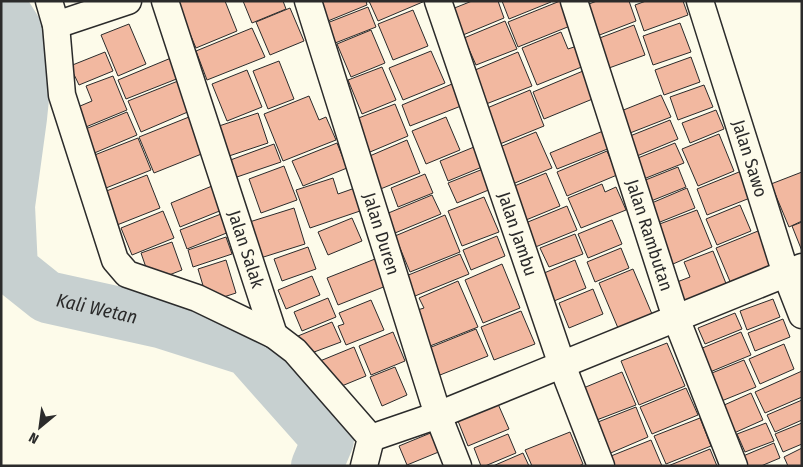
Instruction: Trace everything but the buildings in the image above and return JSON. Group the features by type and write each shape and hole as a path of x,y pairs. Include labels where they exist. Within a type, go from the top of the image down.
{"street":[{"path":"128,1 52,13 62,95 114,260 127,274 197,298 274,336 295,351 371,438"},
{"name":"Jalan Salak","path":"165,1 274,336"},
{"name":"Jalan Duren","path":"308,1 438,415 458,466"},
{"name":"Jalan Jambu","path":"438,1 562,365 601,466"},
{"name":"Jalan Rambutan","path":"574,1 676,318 734,466"},
{"name":"Jalan Sawo","path":"700,1 794,270 802,315"},
{"path":"371,438 438,415 794,270"},
{"path":"364,466 371,438"}],"waterway":[{"name":"Kali Wetan","path":"1,6 28,49 9,206 12,269 47,297 160,322 248,350 328,440 317,466"}]}
